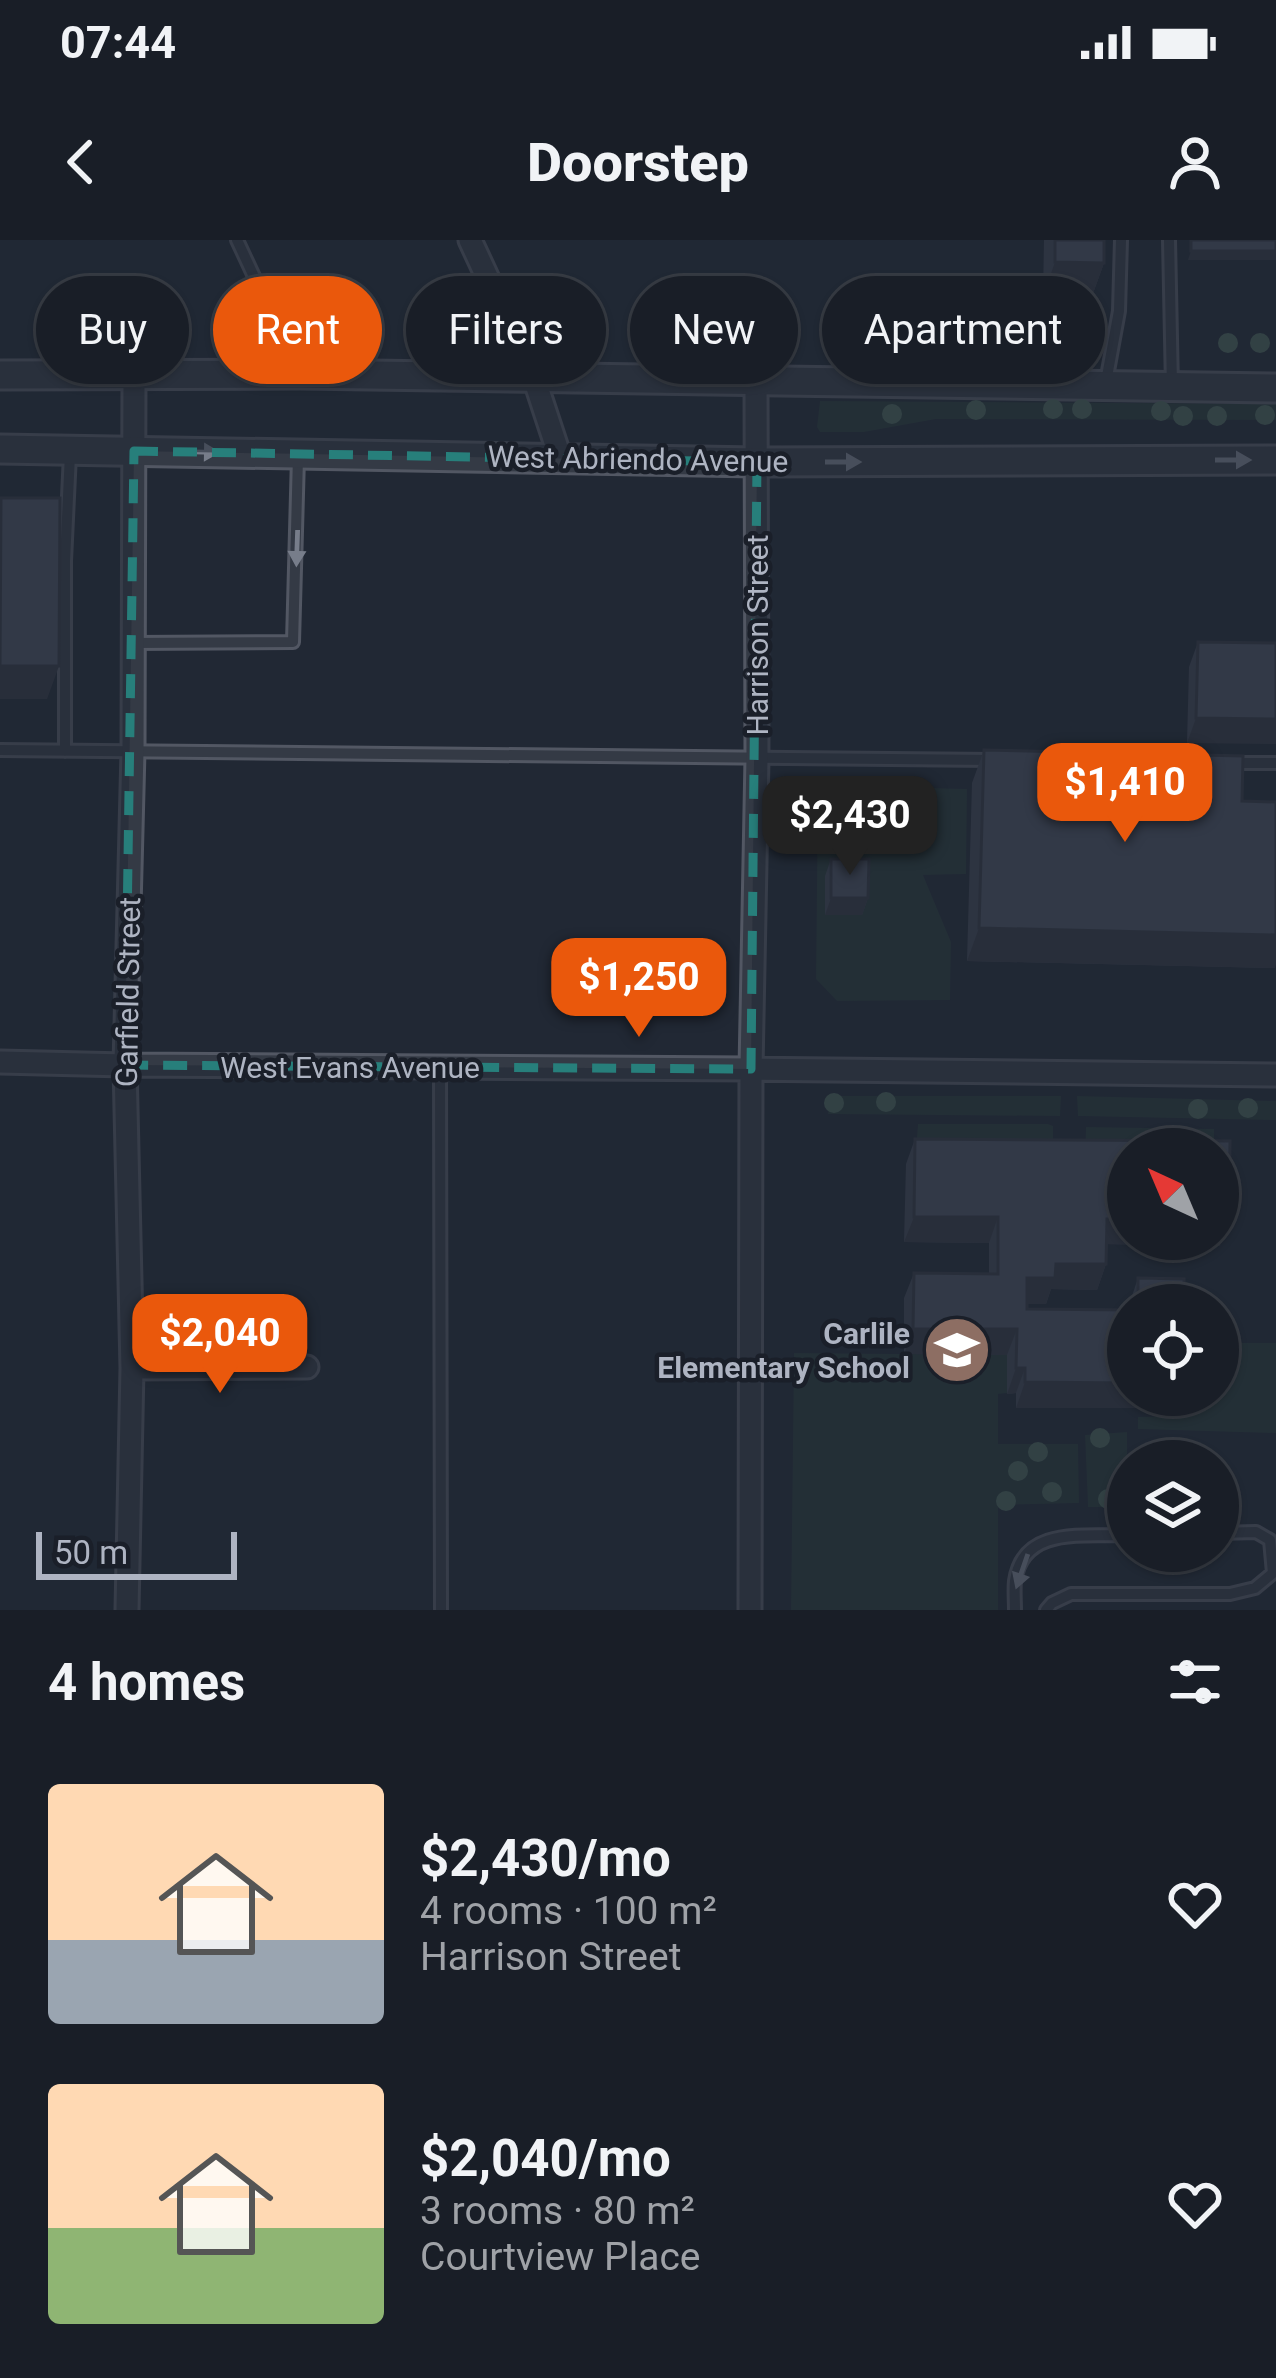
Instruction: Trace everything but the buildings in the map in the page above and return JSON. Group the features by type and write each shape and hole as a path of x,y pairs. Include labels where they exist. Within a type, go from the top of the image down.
{"street":[{"path":"470,240 487,276"},
{"path":"0,375 36,375"},
{"path":"798,382 1276,388"},
{"name":"Garfield Street","path":"127,1610 132,1368 125,1065 133,751 134,384"},
{"path":"536,384 560,458"},
{"name":"Harrison Street","path":"750,1610 756,384"},
{"name":"West Abriendo Avenue","path":"0,449 757,462 1276,460"},
{"name":"West Evans Avenue","path":"0,1062 1276,1075"},
{"path":"132,1368 307,1367"}],"lane":[{"path":"237,240 254,276"},
{"path":"1105,386 1119,310 1121,240"},
{"path":"1169,240 1172,386"},
{"path":"64,751 64,562 70,450"},
{"path":"133,643 293,642 298,454"},
{"path":"0,750 1006,760"},
{"path":"1228,763 1276,763"},
{"path":"440,1067 441,1610"},
{"path":"1046,1610 1071,1594 1230,1594 1255,1588 1273,1573 1270,1540 1256,1532 1239,1532"},
{"path":"1015,1610 1015,1577 1026,1553 1047,1538 1107,1536"}],"highlighted area":[{"path":"134,451 757,462 751,1069 125,1065"}],"shaded area":[{"path":"820,401 1276,404 1276,420 936,419 864,432 820,432"},
{"path":"818,785 967,789 966,874 923,875 951,942 950,1000 837,1001 816,979"},
{"path":"830,1096 1061,1096 1060,1116 828,1114"},
{"path":"1077,1096 1276,1101 1276,1120 1078,1116"},
{"path":"918,1124 1048,1124 1053,1126 1053,1161 915,1162"},
{"path":"1086,1127 1150,1128 1107,1128 1107,1154 1085,1160"},
{"path":"1239,1343 1276,1343 1276,1433 1138,1429 1138,1417 1239,1416"},
{"path":"794,1353 1007,1355 1007,1393 998,1394 998,1444 1078,1444 1079,1503 998,1505 998,1610 791,1610"},
{"path":"1127,1432 1127,1440 1107,1440 1107,1507 1088,1507 1085,1435"}],"place":[{"name":"Carlile Elementary School","path":"957,1350"}]}
